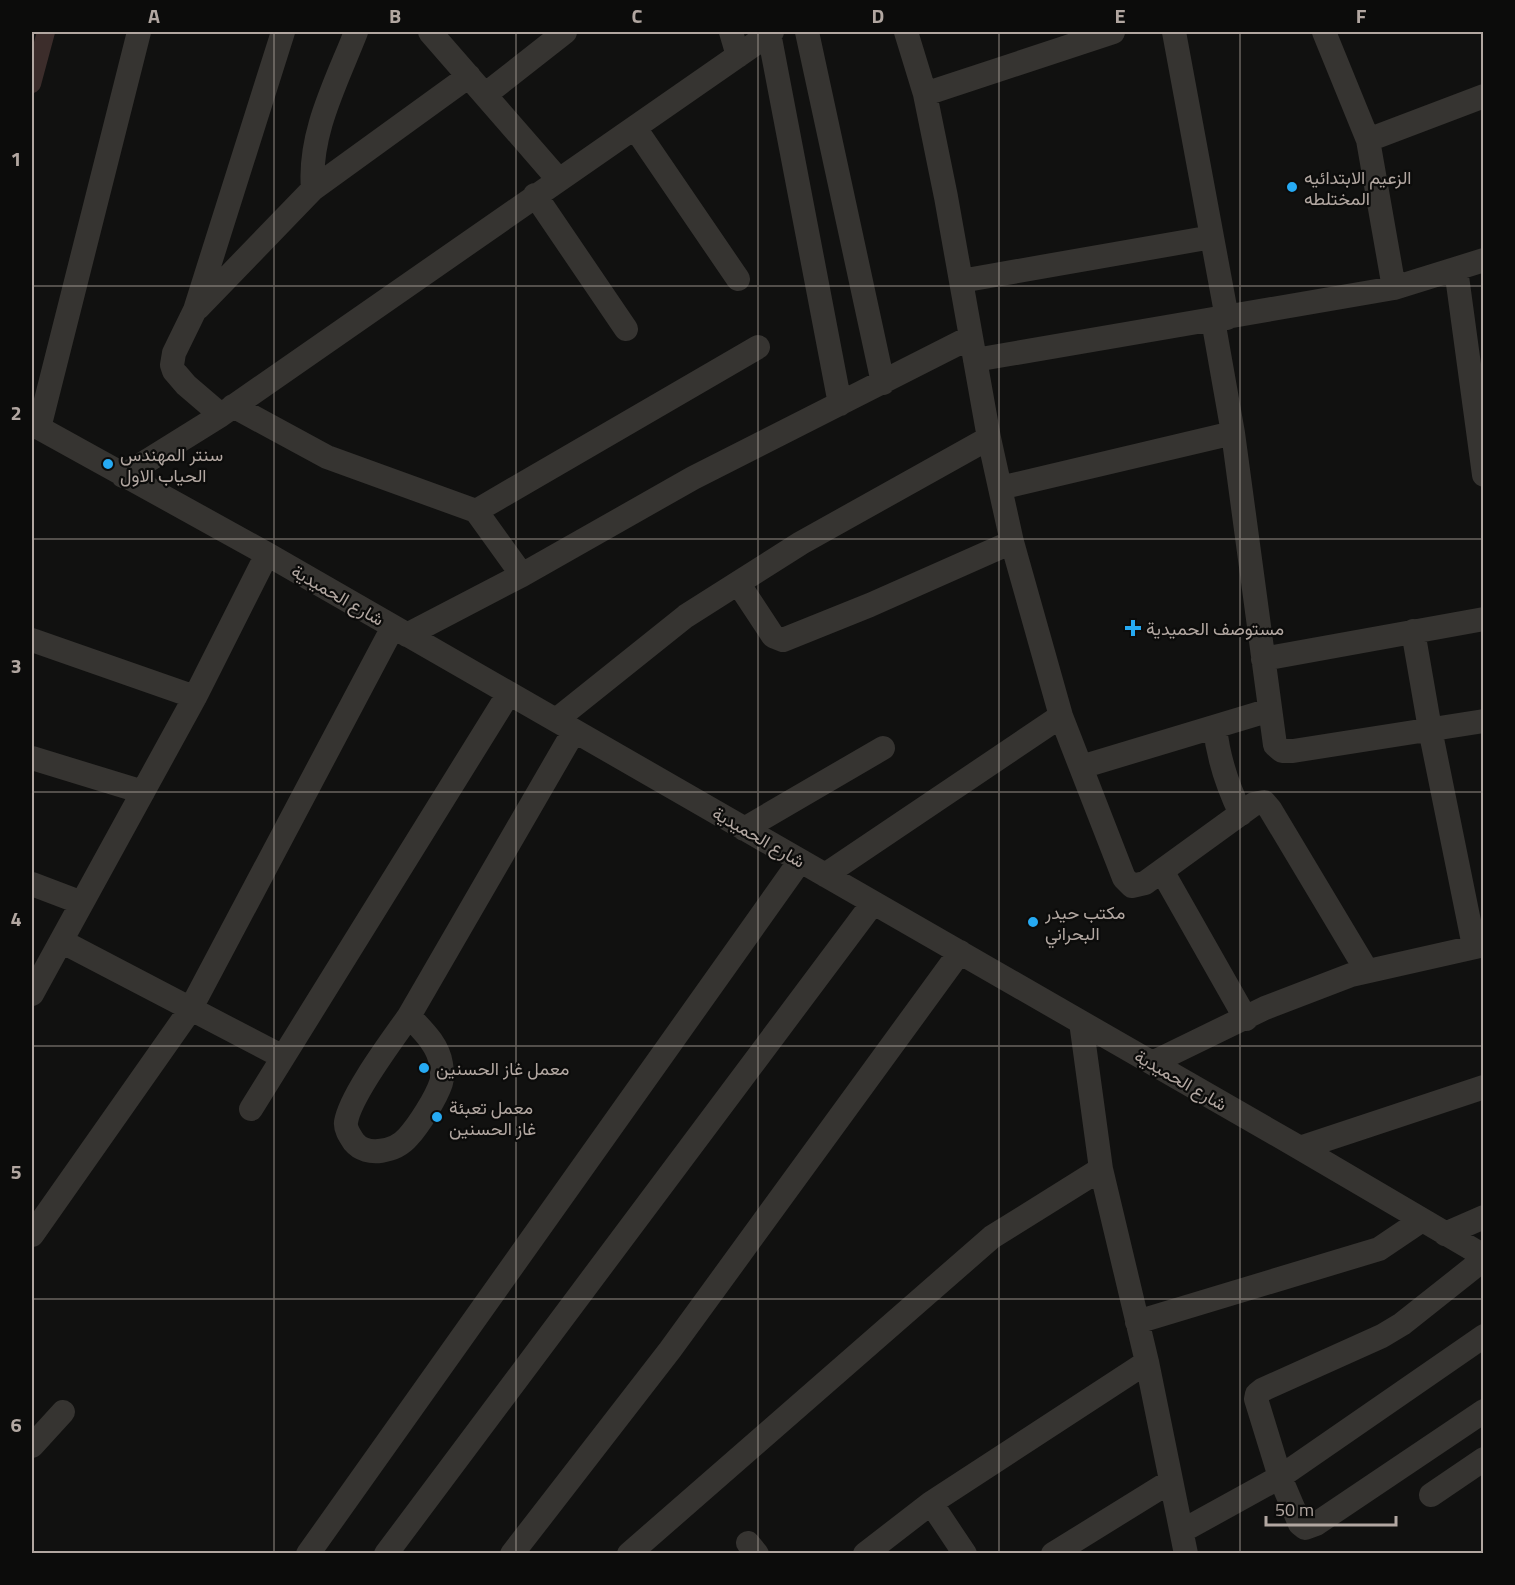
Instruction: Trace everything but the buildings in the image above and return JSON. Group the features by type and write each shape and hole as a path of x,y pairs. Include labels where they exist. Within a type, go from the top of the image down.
{"street":[{"path":"35,426 139,32"},
{"path":"283,32 195,310 174,353 172,365 174,371 186,385 227,410 327,457 476,511 522,575"},
{"path":"313,189 313,159 322,118 356,32"},
{"path":"430,32 558,179"},
{"path":"486,94 565,32"},
{"path":"731,32 738,56"},
{"path":"123,476 227,410 770,32 840,404"},
{"path":"807,32 883,383"},
{"path":"906,32 925,94 989,438 1012,542 1060,716 1124,878 1132,886 1145,883 1254,804 1264,802 1367,971"},
{"path":"925,94 1113,32"},
{"path":"1174,32 1212,237 1233,433 1275,745 1282,750 1293,752 1484,721"},
{"path":"1324,32 1368,141 1394,288"},
{"path":"195,310 313,189 469,76"},
{"path":"1368,141 1484,96"},
{"path":"634,128 738,279"},
{"path":"535,195 626,329"},
{"path":"961,281 1212,237"},
{"path":"32,1235 190,1010 400,631 522,575 693,478 840,404 883,383 973,349 1220,319 1394,288 1484,261"},
{"path":"1456,269 1484,475"},
{"path":"476,511 758,346"},
{"name":"شارع الحميدية","path":"35,426 509,693 1300,1148 1484,1258"},
{"path":"1000,488 1233,433"},
{"path":"409,1016 435,1045 441,1063 442,1080 436,1094 407,1138 376,1152 367,1150 357,1146 349,1135 345,1124 350,1108 381,1056 409,1016 565,726 686,616 801,543 989,438"},
{"path":"738,583 774,636 783,640 870,605 1012,542"},
{"path":"32,994 195,697 267,555"},
{"path":"1263,659 1484,619"},
{"path":"1152,1063 1266,1008 1351,975 1479,945 1430,729 1413,631"},
{"path":"32,640 195,697"},
{"path":"251,1109 509,693"},
{"path":"1082,767 1270,710"},
{"path":"825,875 1060,716"},
{"path":"1215,727 1217,750 1223,772 1241,814"},
{"path":"744,829 883,748"},
{"path":"32,758 143,792"},
{"path":"308,1554 800,861"},
{"path":"1162,871 1246,1019"},
{"path":"32,884 82,903"},
{"path":"386,1554 873,903"},
{"path":"61,941 283,1057"},
{"path":"512,1554 670,1350 960,952"},
{"path":"1081,1022 1101,1169 1147,1362 1184,1542 1484,1336"},
{"path":"1300,1148 1484,1087"},
{"path":"629,1554 992,1237 1101,1169"},
{"path":"1445,1234 1484,1217"},
{"path":"1137,1322 1379,1249 1422,1220"},
{"path":"1484,1258 1402,1324 1382,1336 1257,1394 1256,1399 1280,1477 1300,1524 1305,1528 1326,1518 1484,1412"},
{"path":"865,1554 931,1503 1147,1362"},
{"path":"32,1446 63,1412"},
{"path":"1431,1496 1484,1459"},
{"path":"1053,1554 1171,1481"},
{"path":"931,1503 965,1554"}],"waterway":[{"path":"32,84 46,32"}],"place":[{"name":"الزعيم الابتدائيه المختلطه","path":"1292,187"},
{"name":"سنتر المهندس الحياب الاول","path":"108,464"},
{"name":"مستوصف الحميدية","path":"1133,628"},
{"name":"مكتب حيدر البحراني","path":"1033,922"},
{"name":"معمل غاز الحسنين","path":"424,1068"},
{"name":"معمل تعبئة غاز الحسنين","path":"437,1117"}]}
